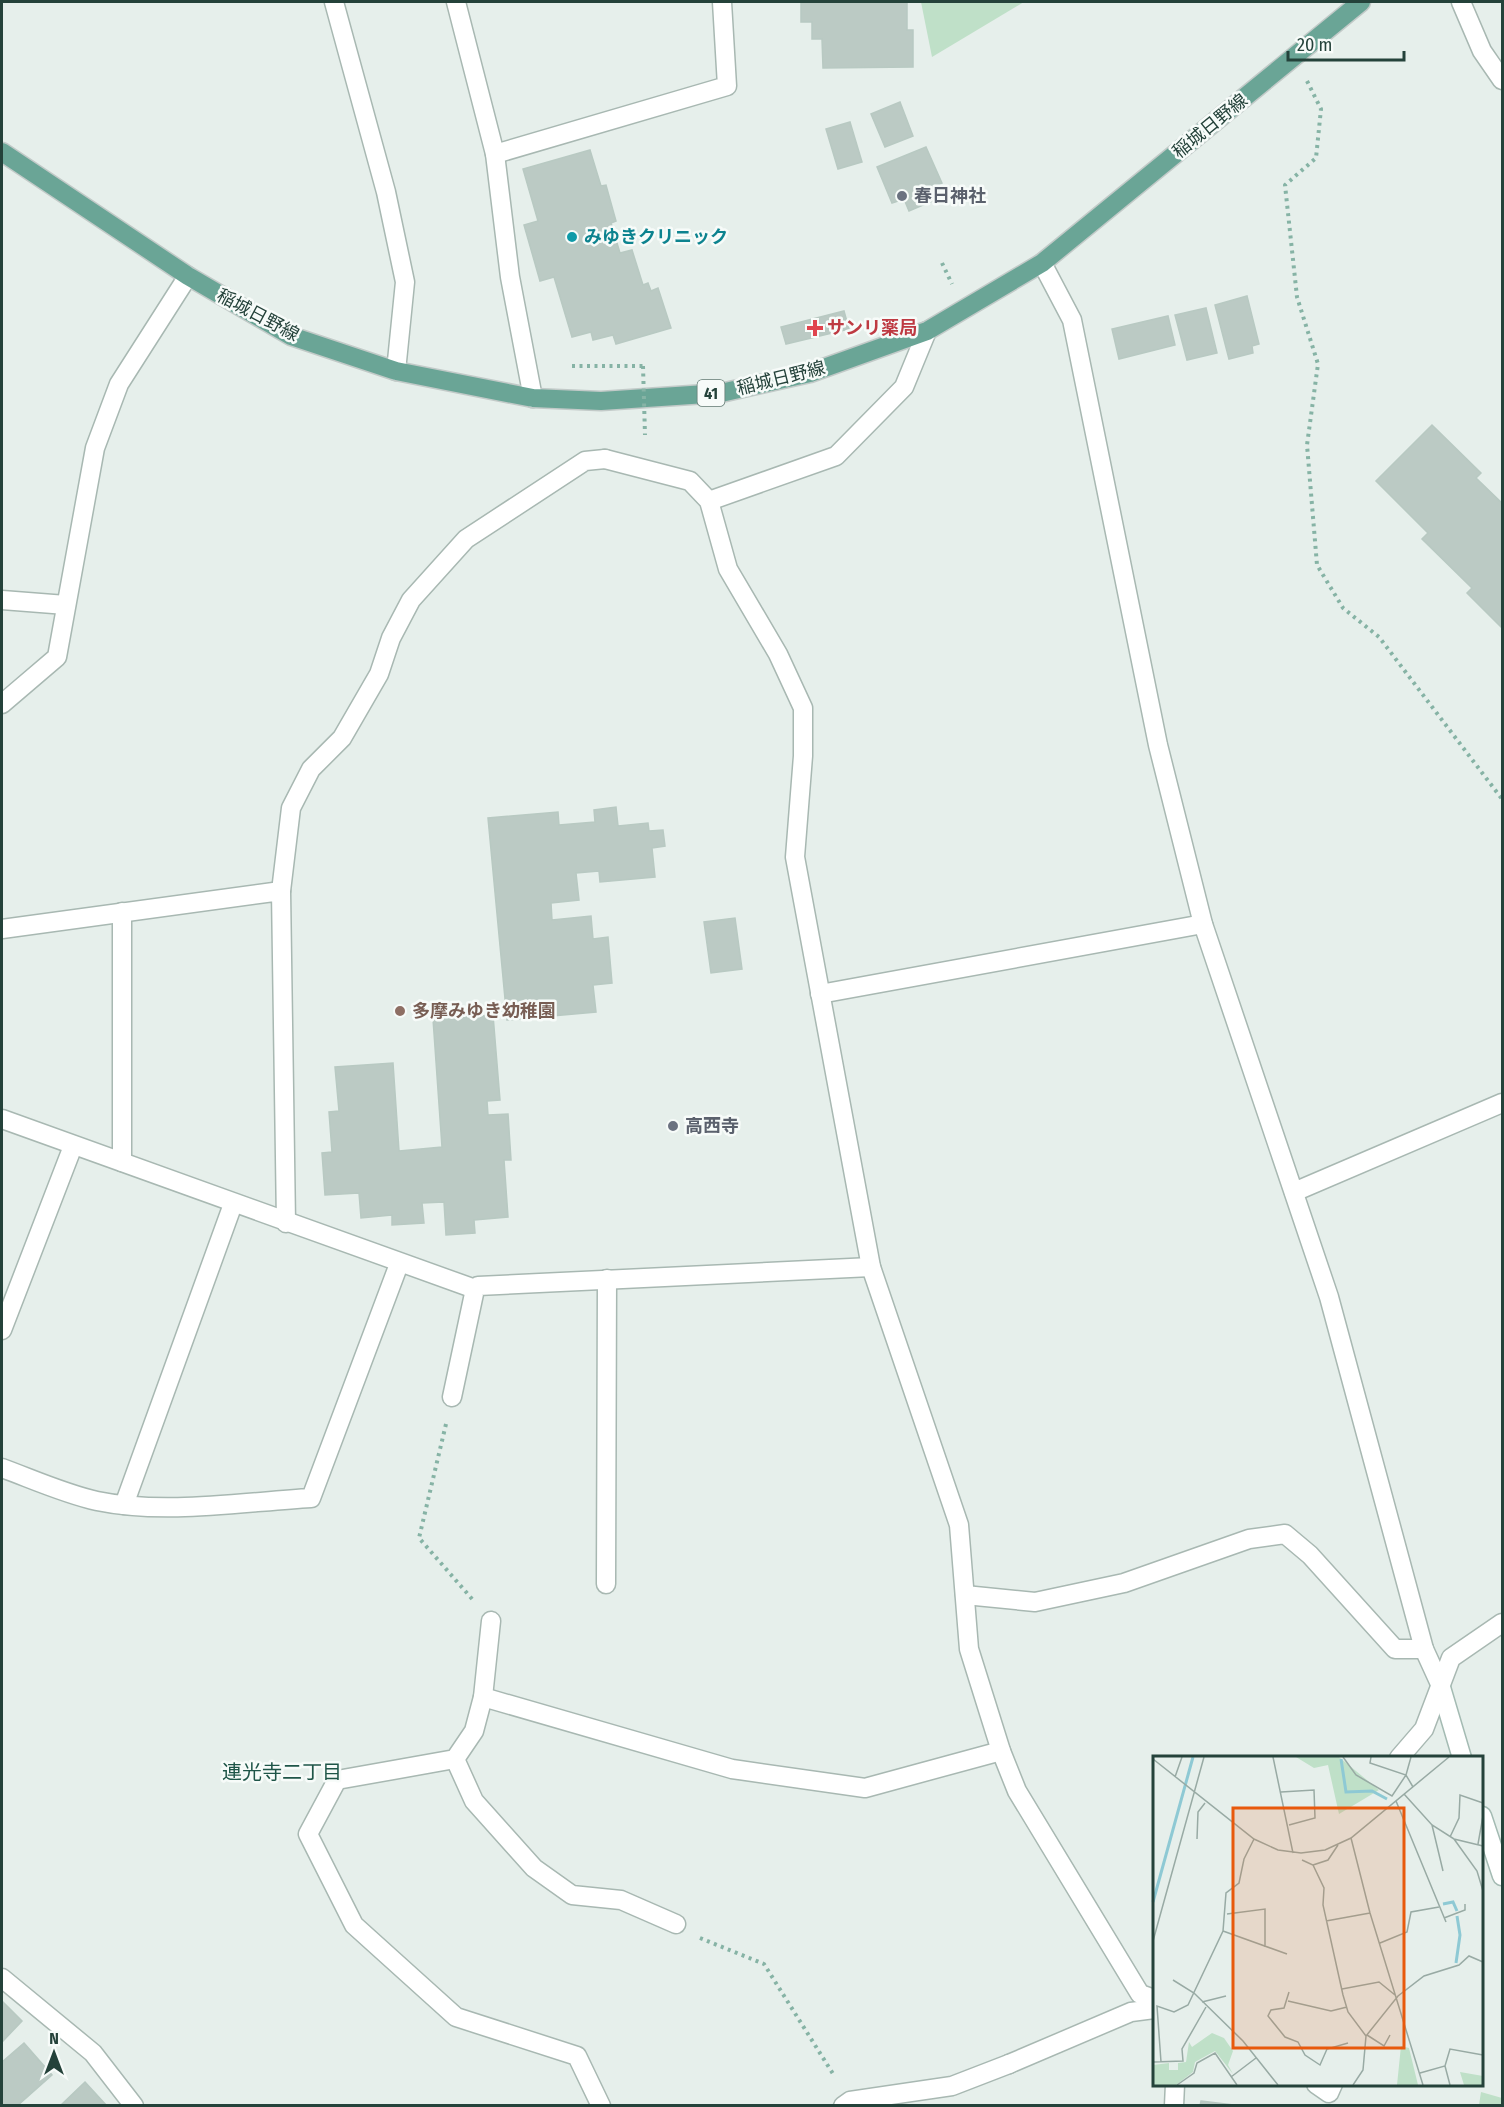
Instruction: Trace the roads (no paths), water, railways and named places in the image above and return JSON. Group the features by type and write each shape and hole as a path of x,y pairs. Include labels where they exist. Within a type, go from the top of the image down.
{"main road":[{"name":"稲城日野線","path":"2,152 188,276 291,336 396,371 533,398 601,401 722,393 810,373 927,332 1042,263 1361,2"}],"street":[{"path":"334,2 386,192 405,282 396,371"},
{"path":"456,2 495,154 510,277 533,398"},
{"path":"495,154 727,86 722,2"},
{"path":"1461,2 1482,51 1503,80"},
{"path":"1042,263 1072,321 1158,745 1203,924 1329,1298 1424,1650 1440,1684 1461,1756"},
{"path":"2,704 57,657 95,448 119,384 188,276"},
{"path":"709,501 836,456 904,387 927,332"},
{"path":"286,1223 281,891 291,808 311,769 342,738 380,674 391,638 411,600 466,539 585,461 605,459 690,481 709,501 728,569 778,654 803,708 803,756 795,857 871,1267 959,1525 969,1649 1001,1751 1017,1791 1140,1994 1153,1999"},
{"path":"2,600 66,605"},
{"path":"2,929 281,891"},
{"path":"122,912 122,1162"},
{"path":"820,994 1203,924"},
{"path":"1294,1192 1503,1103"},
{"path":"2,1119 399,1264 475,1289"},
{"path":"2,1330 73,1146"},
{"path":"124,1505 233,1204"},
{"path":"2,1468 95,1501 124,1505 154,1507 311,1498 399,1264"},
{"path":"452,1396 475,1289 478,1286 871,1267"},
{"path":"606,1584 608,1279"},
{"path":"965,1595 1035,1602 1124,1583 1250,1539 1285,1534 1310,1555 1395,1650 1424,1650"},
{"path":"491,1620 483,1697 474,1731 455,1759 337,1780 308,1834 354,1925 456,2017 577,2056 601,2106"},
{"path":"1401,1756 1424,1729 1451,1659 1503,1623"},
{"path":"483,1697 732,1769 865,1788 1001,1751"},
{"path":"455,1759 474,1801 534,1868 572,1895 621,1900 676,1924"},
{"path":"1483,1819 1503,1876"},
{"path":"2,1977 93,2053 134,2106"},
{"path":"846,2103 952,2086 1131,2012 1153,2009"},
{"path":"1174,2106 1175,2086"},
{"path":"1318,2086 1329,2093 1332,2086"}],"place":[{"name":"春日神社","path":"902,196"},
{"name":"みゆきクリニック","path":"572,237"},
{"name":"サンリ薬局","path":"815,328"},
{"name":"多摩みゆき幼稚園","path":"400,1011"},
{"name":"高西寺","path":"673,1126"}],"district":[{"name":"連光寺二丁目","path":"282,1772"}]}
